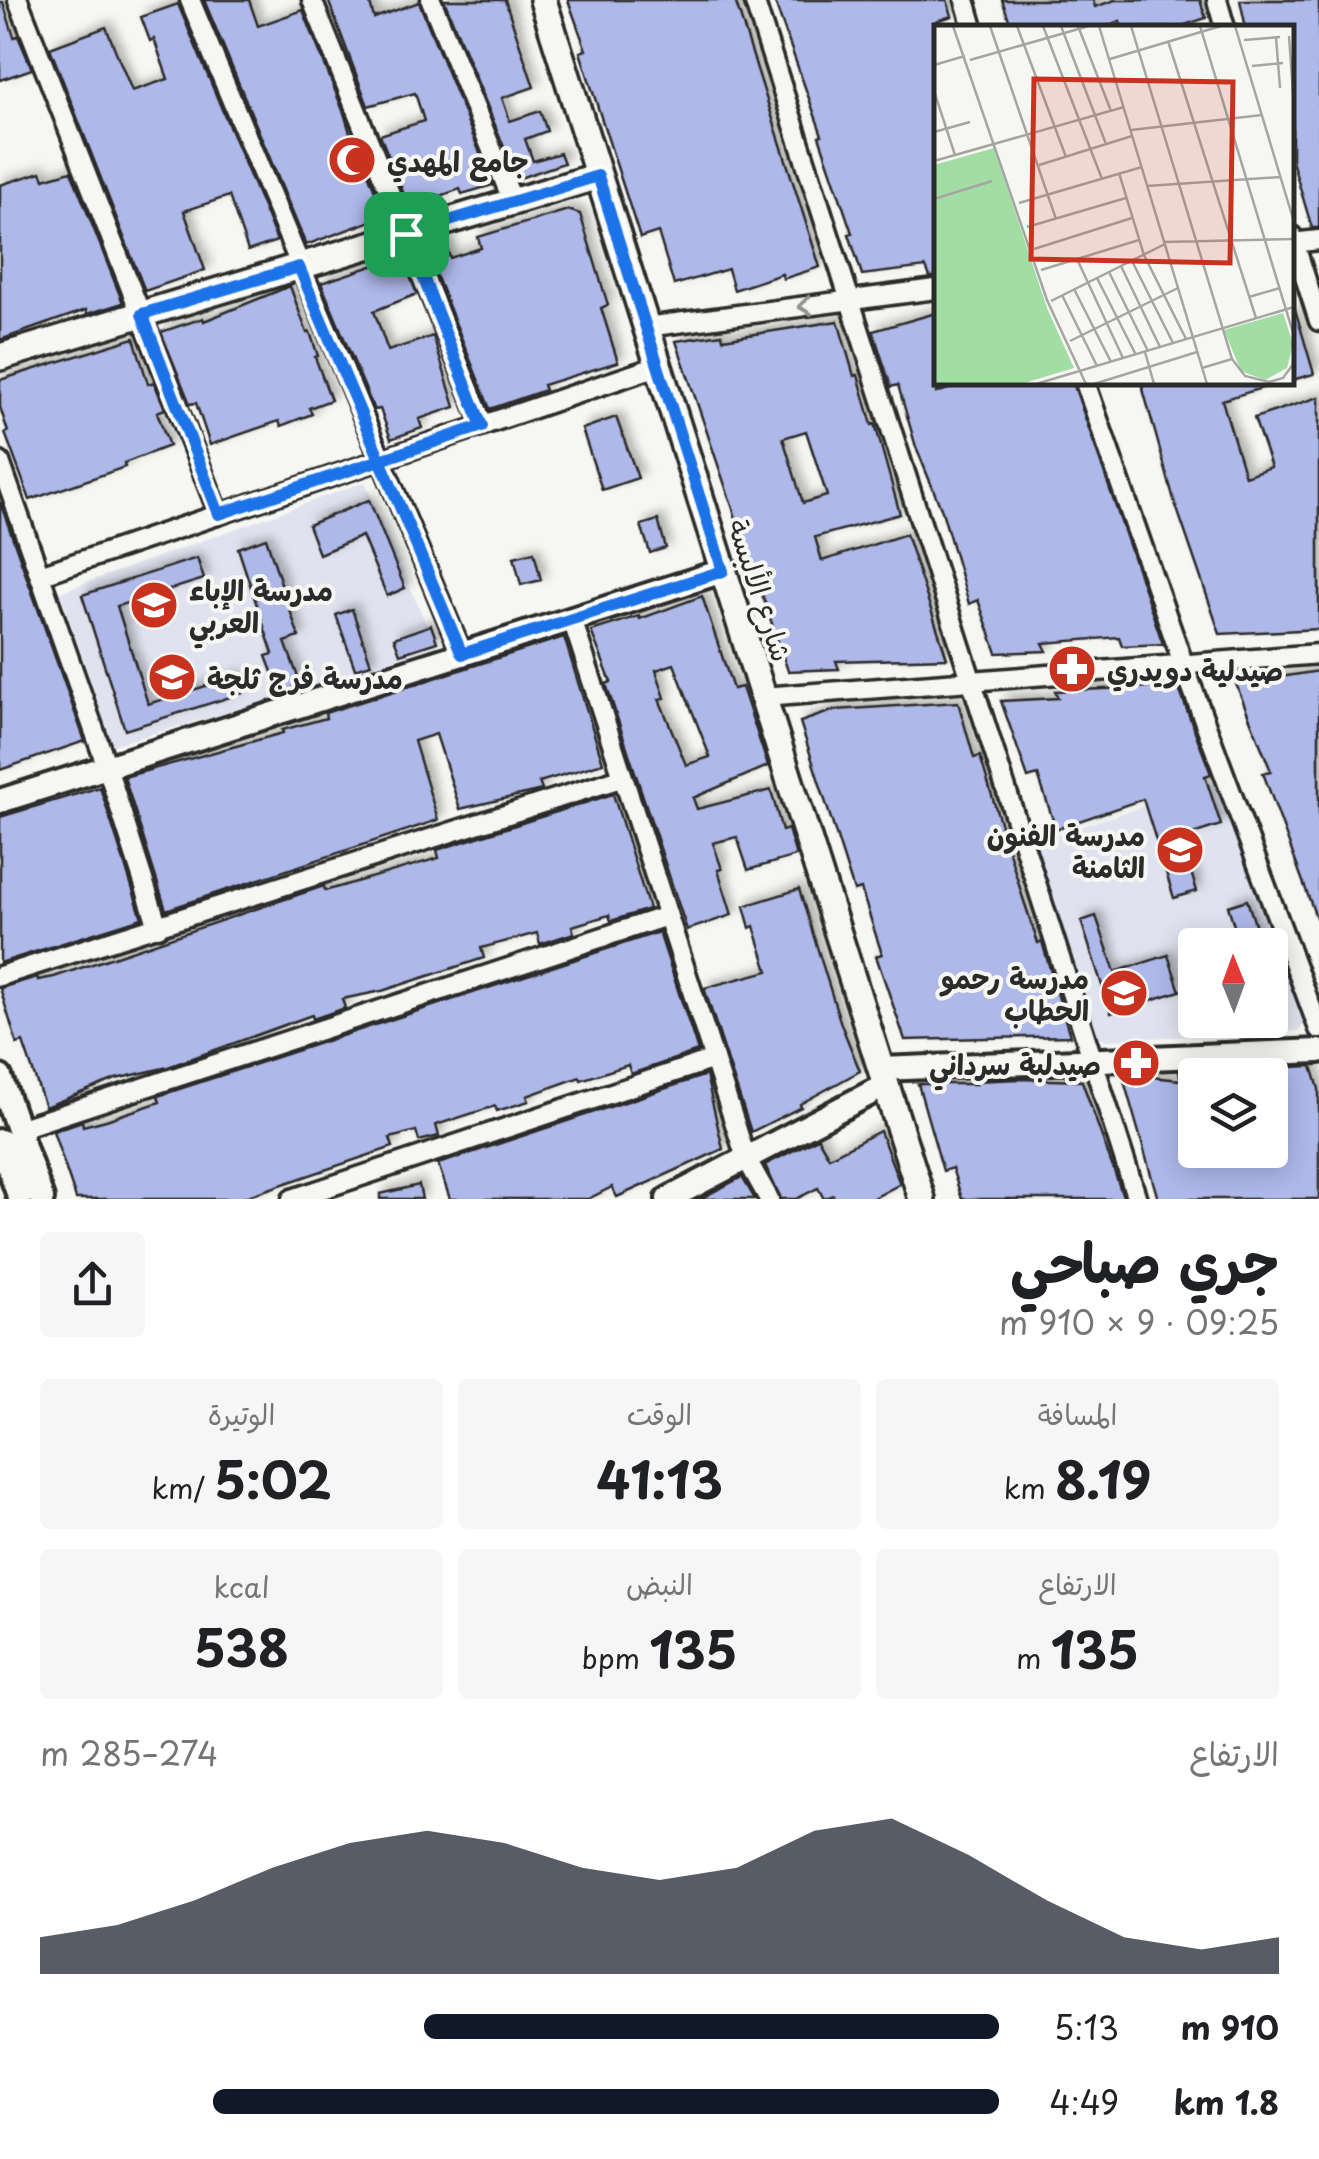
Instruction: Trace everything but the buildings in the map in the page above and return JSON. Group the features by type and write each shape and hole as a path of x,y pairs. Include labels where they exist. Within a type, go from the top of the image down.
{"main road":[{"name":"شارع الألبسة","path":"542,0 922,1199"},
{"path":"0,358 598,176"}],"street":[{"path":"18,0 219,514"},
{"path":"190,0 462,654"},
{"path":"312,0 482,426"},
{"path":"431,0 513,202"},
{"path":"754,0 1137,1199"},
{"path":"965,0 973,25"},
{"path":"1217,0 1225,25"},
{"path":"1294,241 1319,240"},
{"path":"1294,247 1319,321"},
{"path":"646,326 934,289"},
{"path":"40,575 658,366"},
{"path":"1086,385 1184,666 1319,1029"},
{"path":"0,462 107,767 158,927"},
{"path":"0,801 723,571"},
{"path":"572,619 746,1158 769,1199"},
{"path":"763,697 1319,654"},
{"path":"0,976 621,778"},
{"path":"9,1135 666,916"},
{"path":"671,1198 883,1077 1092,1060 1319,1051"},
{"path":"300,1198 714,1059"},
{"path":"0,1076 20,1199"},
{"path":"9,1135 42,1199"}],"shaded area":[{"path":"365,482 435,645 275,699 113,745 60,592"},
{"path":"1217,782 1269,928 1178,928 1178,1037 1106,1040 1097,1035 1034,842"},
{"path":"1288,980 1304,1025 1298,1031 1288,1031"}],"place":[{"name":"جامع المهدي","path":"352,160"},
{"name":"مدرسة الإباء العربي","path":"154,605"},
{"name":"صيدلية دويدري","path":"1072,669"},
{"name":"مدرسة فرج ثلجة","path":"172,677"},
{"name":"مدرسة الفنون الثامنة","path":"1180,850"},
{"name":"مدرسة رحمو الحطاب","path":"1124,993"},
{"name":"صيدلبة سرداني","path":"1136,1063"}],"route":[{"path":"406,234 482,426 380,460 219,514 142,314 299,267 380,460 462,654 723,571 598,176 406,234"}]}
